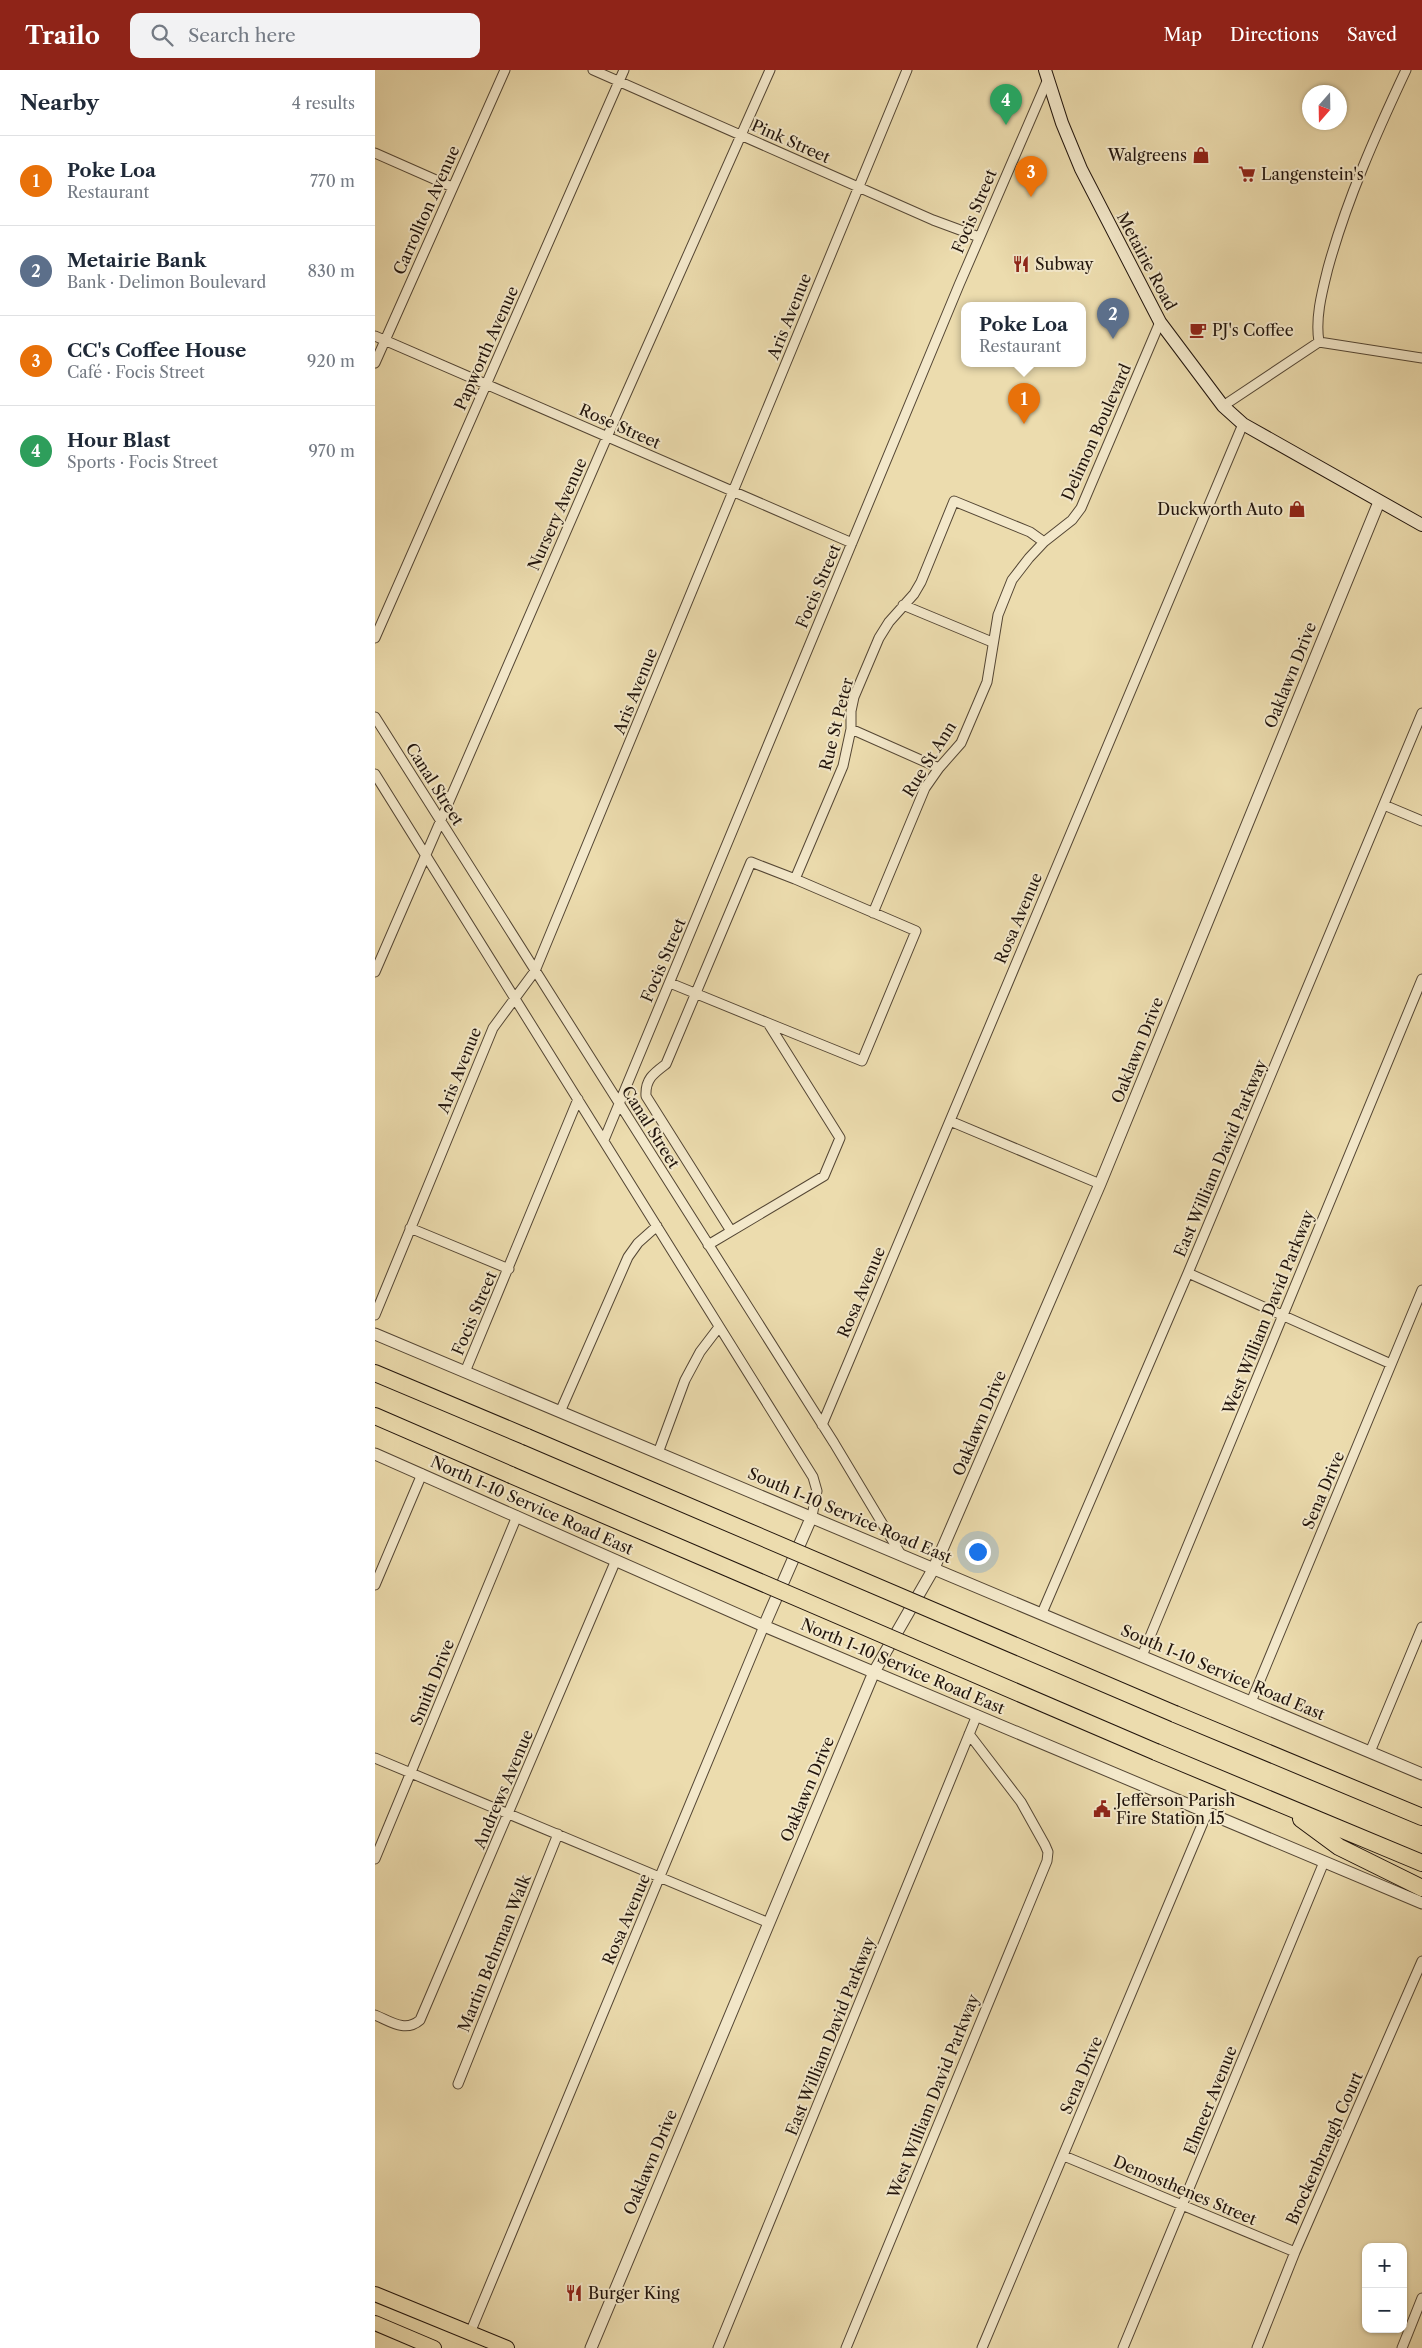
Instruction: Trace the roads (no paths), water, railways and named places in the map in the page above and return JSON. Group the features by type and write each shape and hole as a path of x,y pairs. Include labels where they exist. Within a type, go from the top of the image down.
{"highway":[{"path":"375,1373 1175,1714 1422,1817"},
{"path":"375,1416 1156,1752 1422,1863"},
{"path":"1279,1803 1339,1847 1422,1888"}],"main road":[{"name":"Metairie Road","path":"1046,75 1062,123 1081,169 1160,322 1223,406 1243,424 1422,525"},
{"path":"375,2294 507,2348"},
{"path":"375,2323 434,2348"}],"street":[{"name":"Carrollton Avenue","path":"375,363 505,70"},
{"name":"Pink Street","path":"593,70 933,220 979,238"},
{"name":"Papworth Avenue","path":"375,638 624,70"},
{"name":"Nursery Avenue","path":"375,972 607,437 770,70"},
{"name":"Aris Avenue","path":"375,1315 493,1028 535,971 907,70"},
{"path":"1319,342 1317,327 1319,311 1336,240 1351,195 1406,70"},
{"name":"Focis Street","path":"604,1140 1046,75"},
{"path":"375,153 452,187"},
{"name":"Delimon Boulevard","path":"1044,542 1072,520 1081,508 1160,322"},
{"name":"Rose Street","path":"375,336 852,543"},
{"path":"1223,406 1319,342 1422,358"},
{"name":"Rosa Avenue","path":"822,1425 1243,424"},
{"name":"Rue St Peter","path":"795,879 843,766 851,729 851,711 854,697 879,638 903,605 914,594 921,582 953,501 1030,532 1044,542"},
{"name":"Oaklawn Drive","path":"591,2348 874,1672 934,1568 1100,1184 1379,502"},
{"name":"Rue St Ann","path":"873,913 921,796 939,768 961,743 987,682 992,642 998,615 1012,580 1044,542"},
{"path":"903,605 992,642"},
{"name":"East William David Parkway","path":"1042,1613 1188,1273 1422,713"},
{"name":"Canal Street","path":"375,717 822,1425 900,1553"},
{"path":"851,729 939,768"},
{"path":"375,774 813,1477 817,1491 812,1516"},
{"path":"1384,805 1422,821"},
{"path":"670,983 696,993 863,1061 916,931 751,862 696,993 666,1064 648,1080 646,1096 731,1231"},
{"name":"West William David Parkway","path":"1142,1656 1422,979"},
{"path":"708,1244 824,1176 840,1138 768,1023"},
{"name":"Focis Street","path":"465,1372 578,1099"},
{"path":"950,1121 1100,1184"},
{"path":"560,1412 628,1257 638,1243 657,1226"},
{"path":"410,1228 509,1269"},
{"path":"1188,1273 1391,1364"},
{"name":"Sena Drive","path":"1251,1702 1422,1290"},
{"path":"658,1453 685,1380 700,1352 719,1327"},
{"name":"South I-10 Service Road East","path":"375,1334 812,1516 1422,1774"},
{"name":"North I-10 Service Road East","path":"375,1454 764,1626 1422,1903"},
{"path":"375,1585 422,1474"},
{"name":"Smith Drive","path":"375,1859 517,1516"},
{"name":"Rosa Avenue","path":"470,2333 764,1626 812,1516"},
{"name":"Andrews Avenue","path":"375,2015 405,2027 413,2026 420,2020 616,1560"},
{"path":"1370,1752 1422,1627"},
{"path":"969,1734 977,1715"},
{"name":"East William David Parkway","path":"717,2348 969,1734"},
{"name":"West William David Parkway","path":"846,2348 1047,1855 1045,1845 1021,1802 969,1734"},
{"path":"375,1758 769,1923"},
{"name":"Sena Drive","path":"982,2348 1207,1812"},
{"name":"Martin Behrman Walk","path":"458,2084 558,1834"},
{"name":"Elmeer Avenue","path":"1123,2348 1324,1862"},
{"name":"Brockenbraugh Court","path":"1257,2348 1295,2252 1422,1961"},
{"name":"Demosthenes Street","path":"1064,2156 1295,2252"},
{"path":"1402,2348 1421,2303"}],"place":[{"name":"Hour Blast","path":"1006,125"},
{"name":"Walgreens","path":"1201,155"},
{"name":"Langenstein's","path":"1247,174"},
{"name":"CC's Coffee House","path":"1031,197"},
{"name":"Subway","path":"1021,264"},
{"name":"PJ's Coffee","path":"1198,330"},
{"name":"Metairie Bank","path":"1113,339"},
{"name":"Poke Loa","path":"1024,424"},
{"name":"Duckworth Auto","path":"1297,509"},
{"name":"Jefferson Parish Fire Station 15","path":"1102,1809"},
{"name":"Burger King","path":"574,2293"}]}
